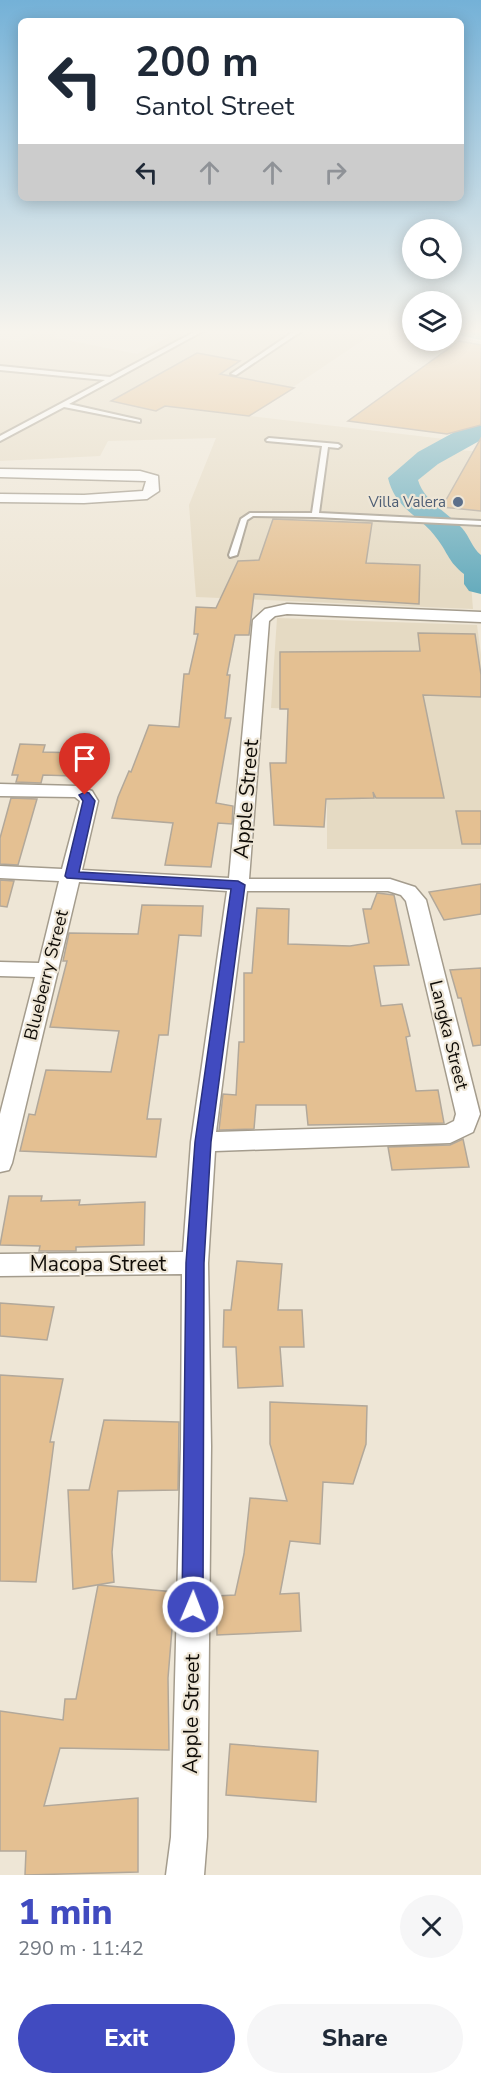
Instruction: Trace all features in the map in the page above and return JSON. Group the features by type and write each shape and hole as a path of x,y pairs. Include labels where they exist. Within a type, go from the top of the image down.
{"street":[{"path":"0,473 140,475 153,479 152,491 147,495 84,499 0,498"},
{"name":"Apple Street","path":"185,1875 189,1837 196,1458 195,1263 203,1142 238,885 261,620 270,612 287,609 481,617"},
{"name":"Blueberry Street","path":"0,790 77,792 85,795 89,801 48,970 9,1090 0,1163"},
{"name":"Langka Street","path":"0,872 238,885 390,885 408,891 416,900 468,1114 464,1126 450,1134 203,1142"},
{"path":"0,969 48,970"},
{"name":"Macopa Street","path":"0,1265 195,1263"}],"lane":[{"path":"0,439 40,418"},
{"path":"122,418 138,421"},
{"path":"268,440 338,446"},
{"path":"315,514 325,445"},
{"path":"233,555 244,519 252,514 315,514 481,523"}],"shaded area":[{"name":"Villa Valera","path":"0,418 263,418 444,439 439,447 397,474 398,490 446,538 454,558 470,572 473,609 196,597 189,505 216,438 108,441 100,456 0,461"},
{"path":"448,449 481,452 481,519 439,518 410,490 408,478 430,459"},
{"path":"448,526 481,527 481,567 465,553 458,536"},
{"path":"277,618 477,625 481,655 481,849 327,849 327,710 271,708"}],"building":[{"path":"353,418 481,418 481,425 447,434 348,421"},
{"path":"481,438 481,511 442,507"},
{"path":"273,519 372,523 366,563 420,565 419,604 254,594 249,635 235,635 227,675 230,675 225,718 231,718 216,803 233,806 232,824 218,823 211,867 165,865 173,823 112,818 118,797 129,771 131,772 149,725 179,727 184,674 189,674 198,634 194,634 196,607 216,608 238,561 259,560"},
{"path":"418,633 475,634 481,675 481,697 423,695 444,798 376,798 373,792 374,798 326,799 324,827 274,825 270,763 286,763 288,709 280,709 280,652 420,651"},
{"path":"20,744 45,745 43,752 80,753 74,776 43,775 41,783 16,782 18,775 12,775"},
{"path":"11,798 37,799 18,865 0,864 0,838"},
{"path":"456,811 481,811 481,844 462,844"},
{"path":"0,880 14,881 7,907 0,906"},
{"path":"481,884 481,914 444,920 429,892"},
{"path":"377,893 394,895 409,965 374,966 381,1006 402,1004 410,1036 406,1037 416,1091 438,1090 444,1123 308,1125 306,1105 256,1105 254,1129 219,1130 223,1094 236,1095 239,1042 244,1042 244,973 252,973 257,908 289,909 288,944 350,946 369,943 363,909 371,909"},
{"path":"142,905 203,906 201,936 179,935 168,1035 159,1035 147,1119 161,1119 156,1157 20,1151 29,1114 35,1115 46,1070 111,1072 119,1031 50,1027 67,961 63,961 69,933 138,934"},
{"path":"481,968 481,1045 473,1046 461,998 458,998 450,970"},
{"path":"463,1139 469,1167 392,1170 388,1147 450,1145"},
{"path":"9,1196 42,1196 41,1201 80,1200 79,1205 145,1202 144,1245 76,1247 76,1251 39,1251 40,1246 0,1245"},
{"path":"237,1261 282,1264 278,1310 302,1310 304,1347 280,1347 283,1386 238,1388 236,1347 223,1347 224,1310 231,1310"},
{"path":"0,1303 54,1307 47,1340 0,1336"},
{"path":"0,1375 63,1379 50,1442 54,1442 36,1582 0,1581"},
{"path":"270,1402 367,1406 366,1444 353,1484 323,1482 320,1544 290,1541 280,1594 299,1593 301,1631 217,1635 216,1596 235,1595 244,1554 250,1498 287,1501 270,1444"},
{"path":"104,1420 179,1422 178,1490 118,1491 112,1552 114,1582 73,1589 68,1490 89,1490"},
{"path":"98,1585 175,1592 168,1678 169,1750 60,1748 44,1806 138,1798 138,1872 25,1875 26,1851 0,1851 0,1711 63,1720 65,1699 76,1699"},
{"path":"230,1744 318,1751 316,1802 226,1795"}],"waterway":[{"path":"481,429 428,458 403,478 407,494 452,536 461,555 480,571 481,584"}],"place":[{"name":"Villa Valera","path":"458,502"}],"route":[{"path":"85,795 89,801 71,876 238,885 203,1142 195,1263 196,1446 193,1607"}]}
